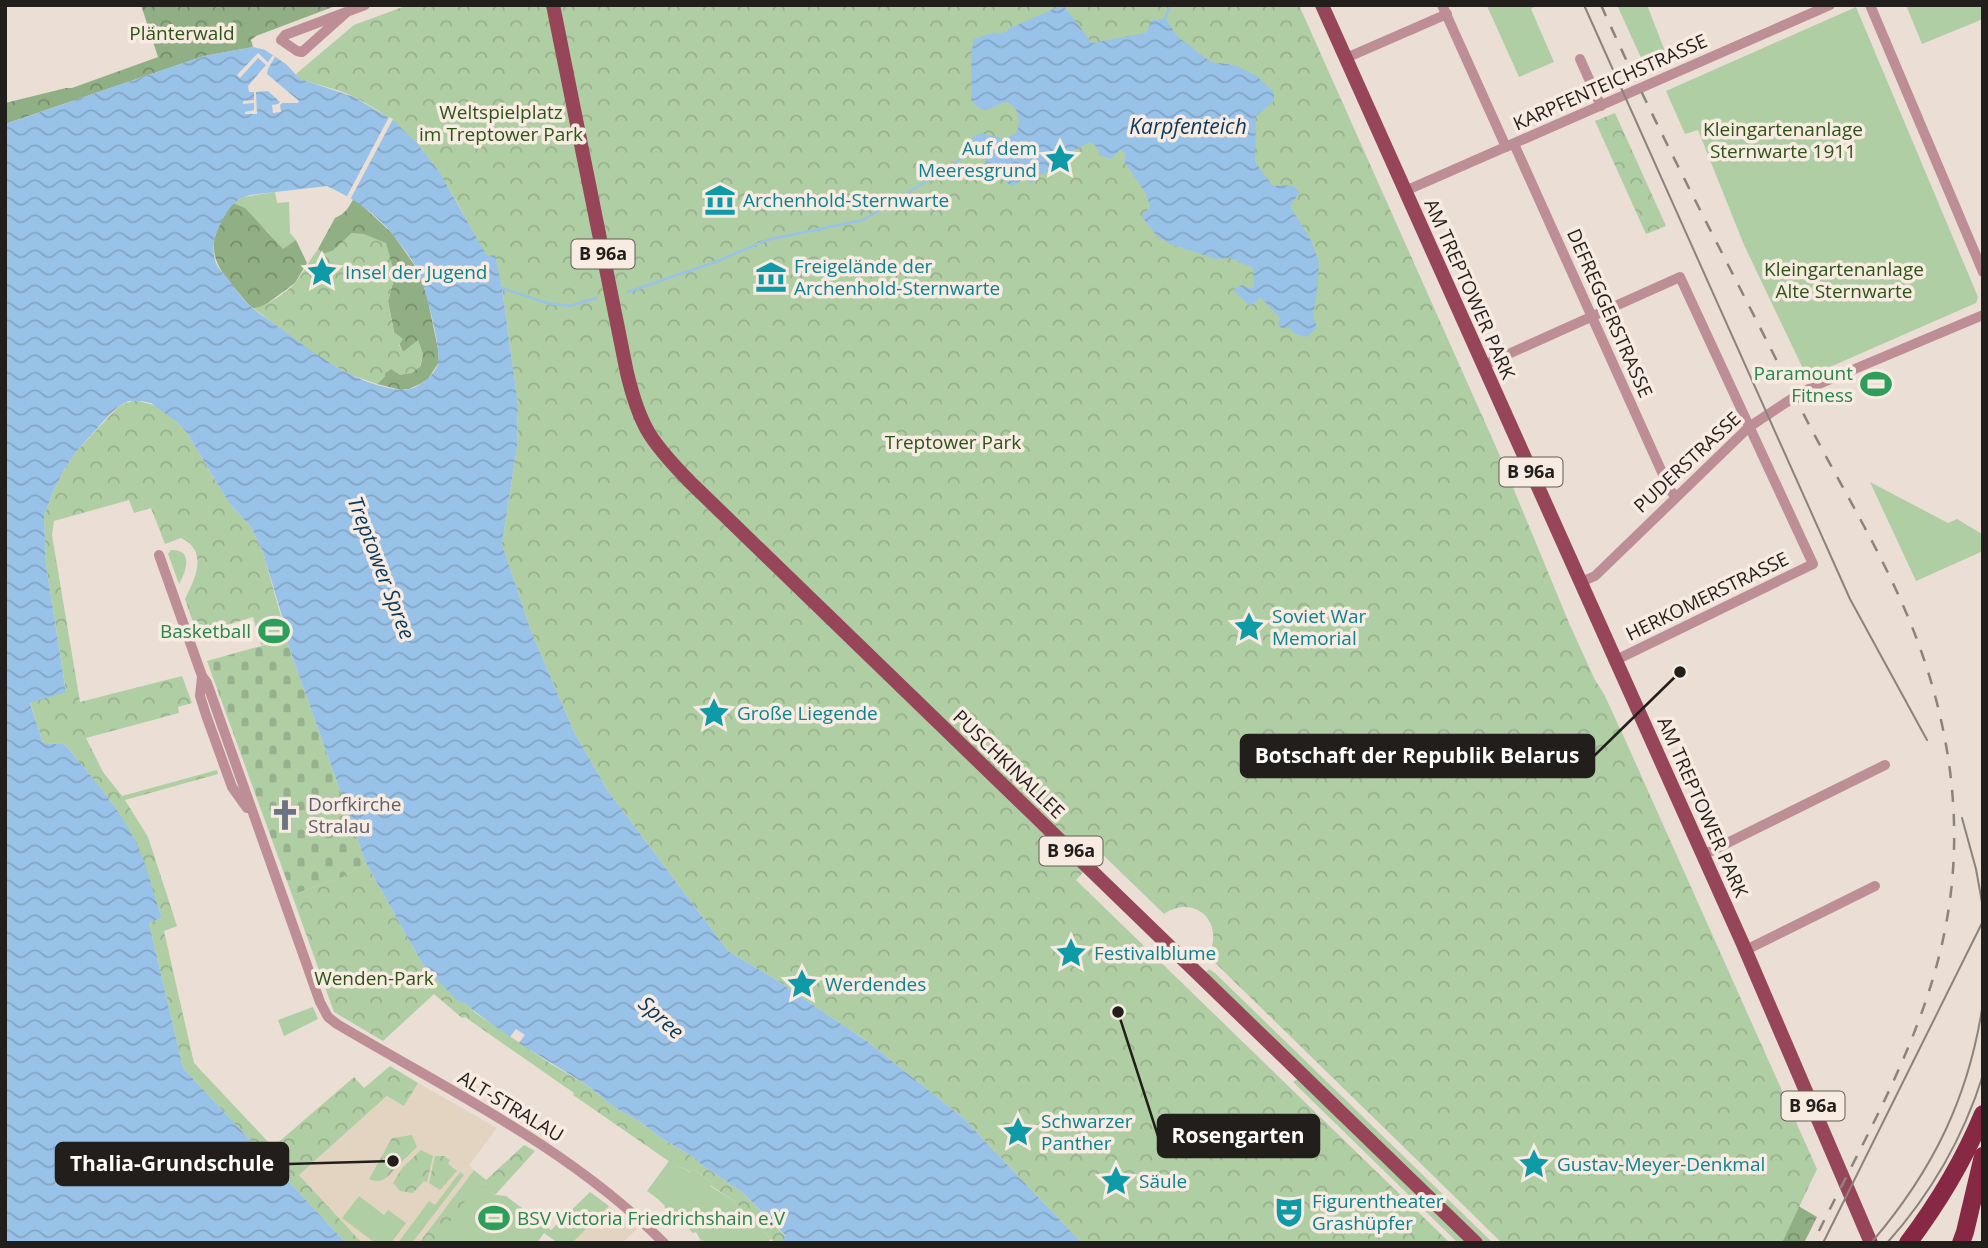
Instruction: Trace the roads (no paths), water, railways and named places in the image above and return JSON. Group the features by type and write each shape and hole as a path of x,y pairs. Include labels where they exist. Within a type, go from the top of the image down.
{"highway":[{"path":"1908,1243 1944,1191 1975,1135 1983,1114"},
{"path":"1961,1243 1983,1156"}],"main road":[{"name":"PUSCHKINALLEE","path":"553,5 634,404 648,434 666,458 1476,1243"},
{"name":"AM TREPTOWER PARK","path":"1322,5 1746,950 1871,1243"}],"street":[{"path":"348,11 302,51 297,51 281,40 285,35 348,11 365,5"},
{"name":"KARPFENTEICHSTRASSE","path":"1405,191 1830,5"},
{"path":"1870,5 1983,272"},
{"path":"1346,58 1445,10"},
{"name":"DEFREGGERSTRASSE","path":"1445,10 1675,496"},
{"path":"1580,59 1601,106"},
{"path":"1483,365 1680,277 1749,426"},
{"name":"PUDERSTRASSE","path":"1581,582 1595,576 1675,496 1764,415 1812,388 1983,315"},
{"name":"HERKOMERSTRASSE","path":"1616,660 1813,564 1749,426"},
{"name":"ALT-STRALAU","path":"159,555 202,677 201,701 232,787 253,816 320,1002 328,1017 554,1152 644,1222 664,1243"},
{"path":"1703,855 1885,765"},
{"path":"1746,950 1875,886"}],"water":[{"name":"Karpfenteich","path":"1063,5 1092,43 1146,33 1152,20 1166,19 1177,36 1211,62 1235,65 1258,77 1274,92 1274,101 1256,116 1255,162 1273,186 1292,185 1300,192 1290,206 1312,242 1319,263 1313,316 1317,327 1307,337 1295,334 1290,328 1281,328 1278,324 1280,318 1260,297 1254,304 1249,305 1233,290 1242,285 1254,287 1253,268 1230,258 1216,259 1170,244 1158,237 1141,216 1150,207 1143,189 1124,161 1126,154 1120,149 1111,159 1099,155 1099,149 1090,142 1065,155 1065,166 1040,174 1030,185 1029,180 1021,179 1011,186 987,164 980,145 971,138 981,133 1005,139 1017,132 1019,118 1014,107 1007,102 984,110 971,100 974,39 1008,31"},
{"path":"253,47 265,50 286,64 300,79 354,97 394,121 416,142 440,173 487,256 495,255 502,288 518,404 517,447 502,544 531,631 574,732 608,791 728,951 775,979 868,1042 962,1117 1082,1243 781,1243 786,1236 742,1192 697,1159 614,1107 587,1085 519,1043 525,1035 516,1029 510,1037 466,1003 459,1002 423,965 366,863 286,639 287,633 263,552 251,527 229,503 187,433 177,422 151,403 129,401 110,414 76,452 52,494 44,517 46,565 66,692 30,703 43,743 64,744 69,749 117,811 140,851 162,918 149,923 183,1068 346,1243 5,1243 5,124 204,56","holes":["327,186 355,201 380,220 416,267 428,303 439,357 436,369 418,386 406,390 384,387 338,368 249,305 216,263 214,243 217,232 229,209 240,199 250,195"]}],"waterway":[{"path":"1164,22 1170,5"},
{"path":"628,292 718,261 767,240 863,220 981,145"},
{"path":"501,288 547,303 570,306 596,298"}],"tram line":[{"path":"1584,5 1850,599 1927,740"},
{"path":"1962,818 1983,908"},
{"path":"1823,1243 1983,921"},
{"path":"1871,1243 1913,1188 1945,1131 1968,1070 1983,1003"},
{"path":"1887,1243 1918,1205 1944,1164 1966,1121 1983,1075"}],"railway":[{"path":"1601,5 1698,206 1902,603 1930,679 1948,758 1954,838 1947,919 1938,962 1925,1004 1892,1085 1813,1243"}],"place":[{"name":"Auf dem Meeresgrund","path":"1060,159"},
{"name":"Archenhold-Sternwarte","path":"720,200"},
{"name":"Insel der Jugend","path":"322,272"},
{"name":"Freigelände der Archenhold-Sternwarte","path":"771,277"},
{"name":"Paramount Fitness","path":"1876,384"},
{"name":"Soviet War Memorial","path":"1249,627"},
{"name":"Basketball","path":"274,631"},
{"name":"Botschaft der Republik Belarus","path":"1680,672"},
{"name":"Große Liegende","path":"714,713"},
{"name":"Dorfkirche Stralau","path":"285,815"},
{"name":"Festivalblume","path":"1071,953"},
{"name":"Werdendes","path":"802,984"},
{"name":"Rosengarten","path":"1118,1012"},
{"name":"Schwarzer Panther","path":"1018,1132"},
{"name":"Thalia-Grundschule","path":"393,1161"},
{"name":"Gustav-Meyer-Denkmal","path":"1534,1164"},
{"name":"Säule","path":"1116,1181"},
{"name":"Figurentheater Grashüpfer","path":"1289,1212"},
{"name":"BSV Victoria Friedrichshain e.V","path":"494,1218"}],"park label":[{"name":"Plänterwald","path":"182,33"},
{"name":"Weltspielplatz im Treptower Park","path":"501,123"},
{"name":"Kleingartenanlage Sternwarte 1911","path":"1783,140"},
{"name":"Kleingartenanlage Alte Sternwarte","path":"1844,280"},
{"name":"Treptower Park","path":"953,442"},
{"name":"Wenden-Park","path":"374,978"}],"water label":[{"name":"Treptower Spree","path":"381,568"},
{"name":"Spree","path":"661,1018"}]}
